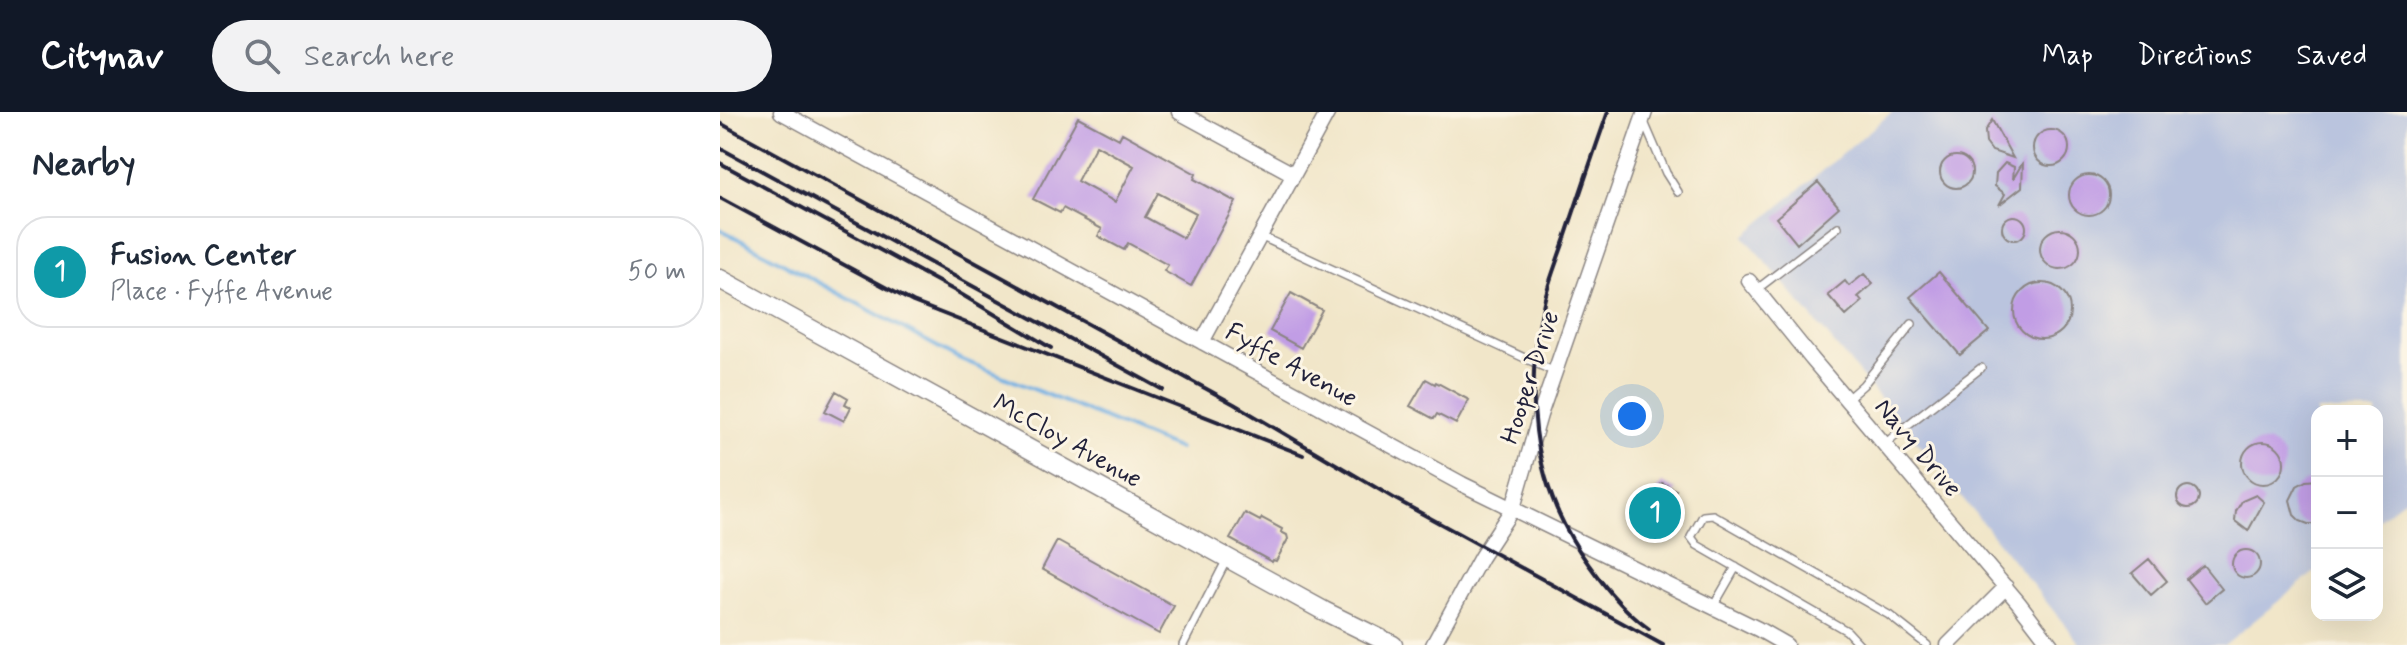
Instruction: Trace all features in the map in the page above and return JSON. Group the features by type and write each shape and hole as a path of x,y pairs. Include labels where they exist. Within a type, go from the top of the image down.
{"street":[{"name":"Fyffe Avenue","path":"781,112 1462,484 1786,645"},
{"path":"1179,112 1293,174"},
{"path":"1202,342 1328,112"},
{"name":"Hooper Drive","path":"1433,645 1481,557 1513,508 1555,372 1644,116"},
{"name":"McCloy Avenue","path":"720,279 1324,611 1393,645"},
{"name":"Navy Drive","path":"1753,285 2051,645"},
{"path":"1948,645 2006,587"}],"lane":[{"path":"1644,116 1666,173 1678,192"},
{"path":"1753,285 1838,227"},
{"path":"1260,236 1555,372"},
{"path":"1847,399 1863,385 1912,324"},
{"path":"1885,444 1981,368"},
{"path":"1860,645 1847,631 1697,545 1691,537 1703,516 1713,515 1889,615 1927,645"},
{"path":"1183,645 1228,557"},
{"path":"1713,608 1736,567"}],"shaded area":[{"path":"1892,112 2407,112 2407,497 2383,516 2383,405 2311,405 2311,575 2224,645 2081,645 1936,465 1744,236"}],"building":[{"path":"1078,117 1119,139 1122,133 1196,174 1194,179 1236,202 1191,286 1164,271 1168,265 1128,243 1124,250 1098,236 1102,229 1063,208 1060,213 1033,199","holes":["1096,145 1134,166 1115,202 1077,181","1158,193 1196,213 1183,238 1145,217"]},
{"path":"1992,120 2013,158 1992,151 1986,143 1985,131"},
{"path":"2051,130 2064,135 2069,148 2064,161 2051,166 2038,161 2033,148 2038,135"},
{"path":"1956,156 1968,160 1972,172 1968,184 1956,188 1944,184 1940,172 1944,160"},
{"path":"2023,162 2022,187 1999,205 2005,194 1995,186 1996,173 2005,163 2014,167 2013,179"},
{"path":"2089,175 2103,181 2109,195 2103,209 2089,215 2075,209 2069,195 2075,181"},
{"path":"1818,182 1839,207 1797,244 1776,218"},
{"path":"2014,216 2023,219 2026,228 2023,237 2014,240 2005,237 2002,228 2005,219"},
{"path":"2060,229 2074,235 2080,249 2074,263 2060,269 2046,263 2040,249 2046,235"},
{"path":"1939,272 1989,331 1960,355 1910,297"},
{"path":"1864,274 1873,284 1858,297 1862,302 1846,316 1828,295 1845,281 1849,286"},
{"path":"2042,283 2062,291 2070,311 2062,331 2042,339 2022,331 2014,311 2022,291"},
{"path":"1291,293 1322,310 1301,348 1270,331"},
{"path":"1426,379 1469,400 1456,424 1437,414 1434,419 1410,406"},
{"path":"836,391 848,398 845,404 851,407 844,421 825,411"},
{"path":"2263,442 2278,448 2284,463 2278,478 2263,484 2248,478 2242,463 2248,448"},
{"path":"2311,481 2311,524 2300,521 2294,515 2290,500 2297,486"},
{"path":"1662,483 1676,490 1673,494 1677,496 1659,528 1640,518"},
{"path":"2188,486 2196,489 2199,497 2196,505 2188,508 2180,505 2177,497 2180,489"},
{"path":"2256,495 2264,502 2248,531 2235,521 2236,511 2242,501"},
{"path":"1245,513 1260,521 1262,518 1287,535 1288,539 1276,561 1272,562 1230,539"},
{"path":"1057,541 1174,606 1159,634 1042,569"},
{"path":"2246,550 2256,554 2260,564 2256,574 2246,578 2236,574 2232,564 2236,554"},
{"path":"2149,559 2167,581 2151,595 2132,573"},
{"path":"2203,565 2222,589 2205,603 2186,579"}],"waterway":[{"path":"720,229 958,358 1179,449"}],"railway":[{"path":"1608,112 1544,302 1534,367 1536,431 1551,494 1580,552 1620,603 1649,629"},
{"path":"720,123 1234,404 1397,500 1663,645"},
{"path":"720,148 1163,390"},
{"path":"720,163 959,293 1051,348"},
{"path":"720,198 913,302 1303,455"}],"place":[{"name":"Fusion Center","path":"1655,513"}]}
